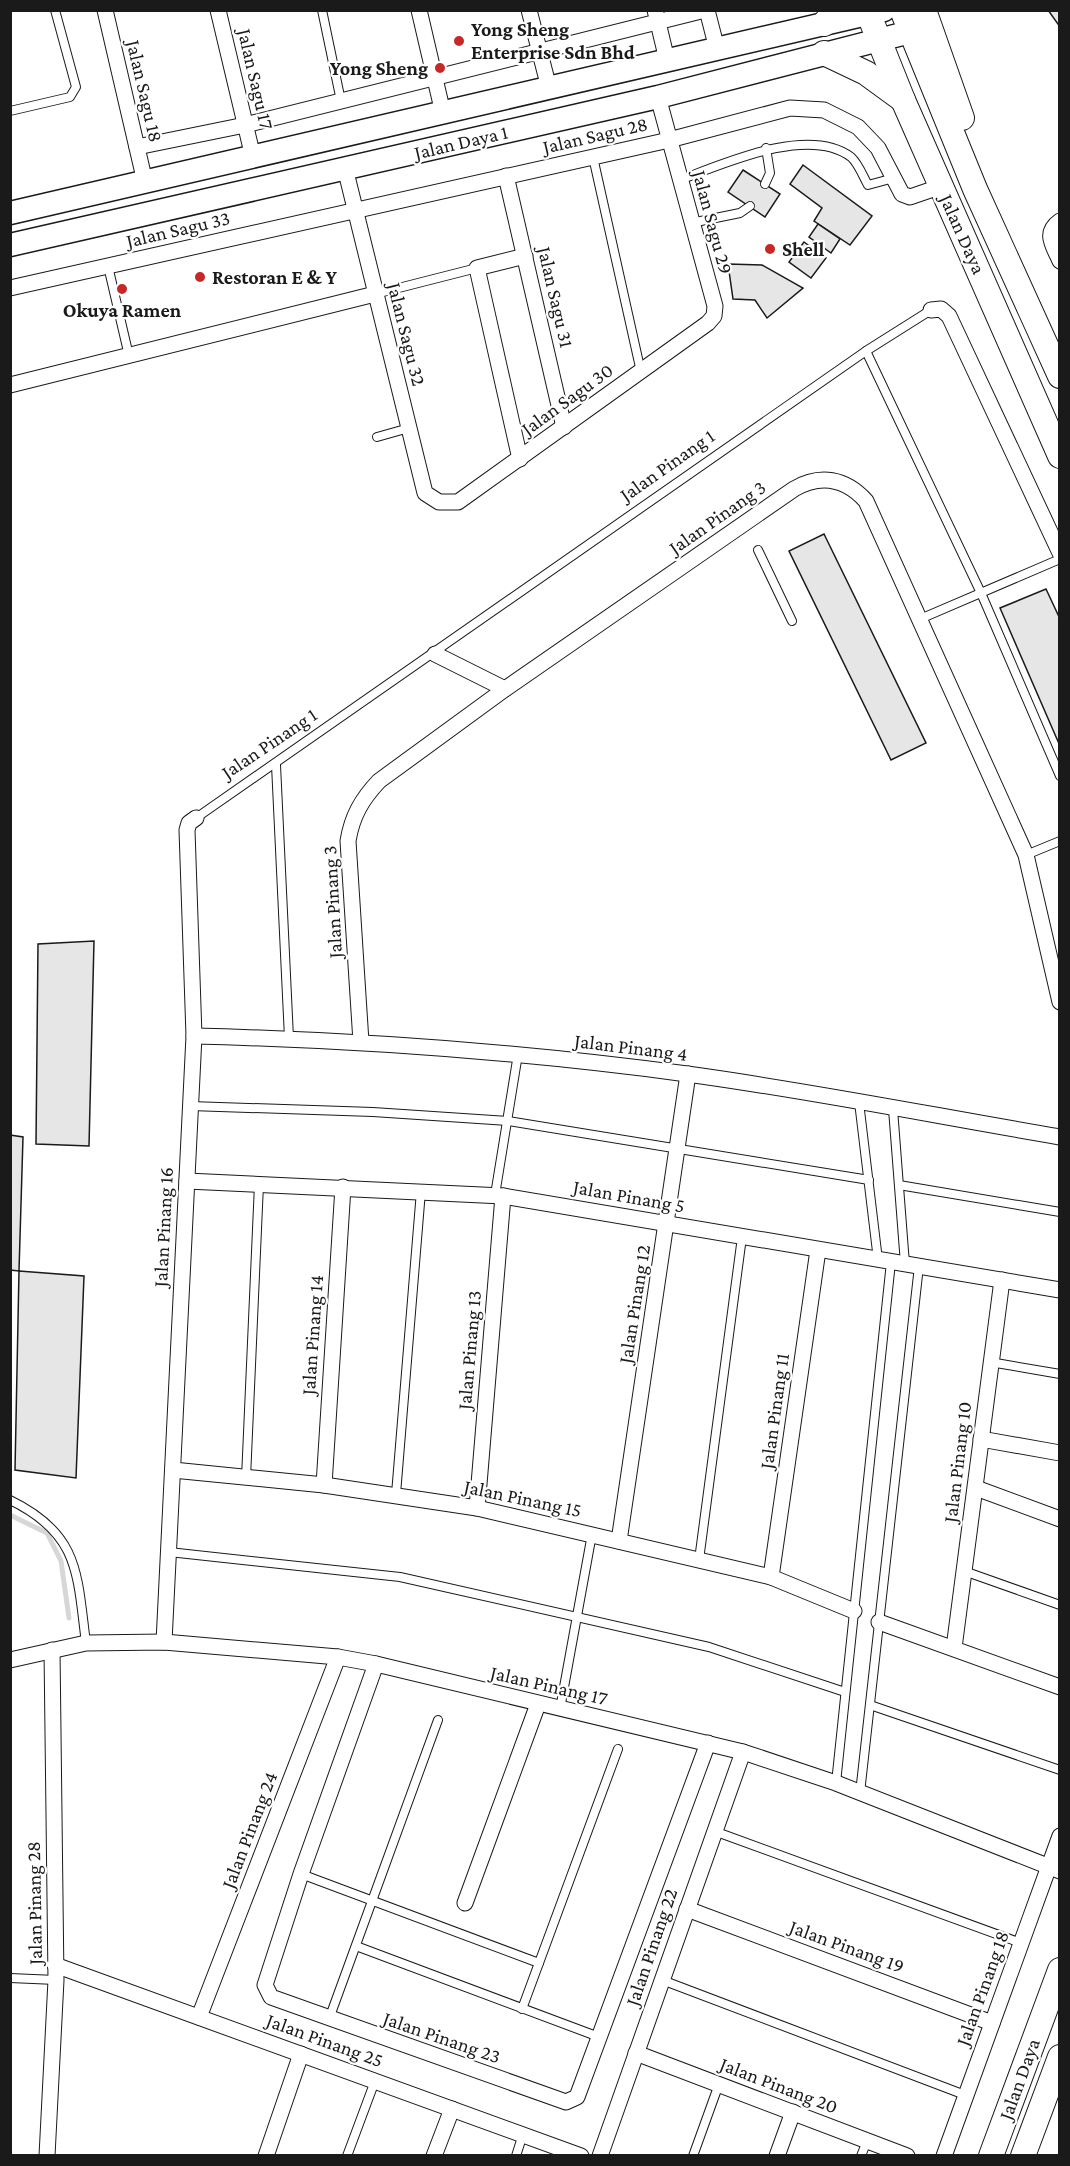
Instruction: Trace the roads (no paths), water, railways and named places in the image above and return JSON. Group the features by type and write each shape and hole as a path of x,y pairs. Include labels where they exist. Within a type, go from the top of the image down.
{"main road":[{"path":"924,10 977,160 975,189"},
{"name":"Jalan Daya 1","path":"10,213 717,49 830,17 873,12"},
{"name":"Jalan Daya","path":"873,12 879,41 903,100 1059,456"},
{"name":"Jalan Daya 1","path":"10,245 658,97 824,53 879,41 906,21"},
{"name":"Jalan Daya","path":"906,21 975,189 1059,376"},
{"path":"824,53 866,73 903,100"},
{"name":"Jalan Daya","path":"991,2156 1059,1970"},
{"name":"Jalan Daya","path":"1023,2156 1059,2057"}],"street":[{"name":"Jalan Sagu 18","path":"105,10 145,182"},
{"name":"Jalan Sagu 17","path":"218,10 253,157"},
{"path":"419,10 443,113"},
{"path":"529,10 549,88"},
{"path":"137,147 245,125 435,78 538,52 657,16 706,10 717,49"},
{"path":"657,16 667,60"},
{"name":"Jalan Sagu 29","path":"658,97 715,306 714,316"},
{"name":"Jalan Sagu 28","path":"355,211 669,140 790,108 816,109 843,117 864,131 878,148 899,191 910,197 942,186"},
{"name":"Jalan Sagu 32","path":"345,168 425,493 439,502"},
{"name":"Jalan Sagu 31","path":"506,176 564,427"},
{"name":"Jalan Sagu 33","path":"10,288 355,211"},
{"path":"1059,221 1049,232 1059,261"},
{"path":"520,459 477,268 525,256"},
{"path":"10,385 130,357 375,294"},
{"name":"Jalan Pinang 1","path":"931,310 941,309 949,316 1059,554"},
{"name":"Jalan Sagu 30","path":"439,502 458,502 641,372 714,316"},
{"name":"Jalan Pinang 3","path":"361,1042 348,841 356,811 366,794 379,781 505,689 794,489 806,482 822,479 847,484 866,501 920,619 1026,855 1059,1002"},
{"path":"435,654 505,689"},
{"name":"Jalan Pinang 16","path":"164,1642 194,1036 186,830 189,823 196,818"},
{"name":"Jalan Pinang 4","path":"194,1036 289,1038 518,1054 688,1074 1059,1137"},
{"name":"Jalan Pinang 12","path":"619,1541 688,1074"},
{"name":"Jalan Pinang 5","path":"187,1181 499,1195 1059,1290"},
{"name":"Jalan Pinang 14","path":"324,1485 343,1187"},
{"name":"Jalan Pinang 13","path":"477,1508 499,1195"},
{"name":"Jalan Pinang 11","path":"771,1577 818,1250"},
{"name":"Jalan Pinang 10","path":"954,1648 1002,1280"},
{"path":"981,1439 1059,1453"},
{"name":"Jalan Pinang 15","path":"172,1470 324,1485 396,1494 477,1508 771,1577 854,1611"},
{"path":"976,1488 1059,1519"},
{"path":"879,1622 1059,1686"},
{"name":"Jalan Pinang 17","path":"10,1660 86,1643 164,1642 338,1658 376,1664 742,1752 836,1783 1054,1868"},
{"name":"Jalan Pinang 28","path":"47,2156 56,1972 52,1650"},
{"name":"Jalan Pinang 24","path":"199,2017 338,1658"},
{"name":"Jalan Pinang 23","path":"376,1664 301,1874 265,1988 271,1997 329,2019 566,2102 577,2097 708,1743"},
{"path":"465,1903 538,1704"},
{"name":"Jalan Pinang 22","path":"600,2156 742,1752"},
{"name":"Jalan Pinang 18","path":"944,2156 1021,1943 1054,1868 1059,1836"},
{"name":"Jalan Pinang 19","path":"687,1910 992,2023"},
{"name":"Jalan Pinang 25","path":"56,1972 199,2017 581,2156"},
{"name":"Jalan Pinang 20","path":"636,2053 907,2156"},
{"path":"266,2156 301,2054"},
{"path":"434,2156 452,2109"},
{"path":"777,2156 793,2112"}],"lane":[{"path":"10,111 70,97 75,93 76,87 56,10"},
{"path":"322,10 341,101"},
{"path":"680,180 766,148 808,145 839,150 853,158 868,185 894,178"},
{"path":"765,184 770,173 766,148"},
{"path":"592,157 641,372"},
{"path":"692,223 740,213 750,206"},
{"path":"108,267 130,357"},
{"path":"375,294 477,268"},
{"name":"Jalan Pinang 1","path":"196,818 276,765 866,351 931,310"},
{"path":"866,351 981,593 1059,776"},
{"path":"377,437 409,428"},
{"path":"758,550 792,621"},
{"path":"920,619 1059,559"},
{"path":"276,765 289,1038"},
{"path":"1026,855 1059,841"},
{"path":"499,1195 518,1054"},
{"path":"836,1783 854,1611 898,1263 869,1179 859,1102"},
{"path":"190,1106 373,1112 508,1121 869,1179"},
{"path":"860,1793 879,1622 898,1263 899,1185 893,1109"},
{"path":"246,1478 259,1184"},
{"path":"899,1185 1059,1212"},
{"path":"396,1494 421,1191"},
{"path":"699,1560 742,1237"},
{"path":"990,1362 1059,1374"},
{"path":"10,1500 31,1510 60,1536 73,1559 86,1643"},
{"path":"560,1709 592,1534"},
{"path":"169,1552 400,1577 709,1647 845,1692"},
{"path":"964,1571 1059,1605"},
{"path":"870,1705 1059,1770"},
{"path":"329,2019 438,1720"},
{"path":"522,2008 618,1749"},
{"path":"714,1831 1021,1943"},
{"path":"301,1874 539,1963"},
{"path":"356,1946 599,2037"},
{"path":"10,1978 56,1972"},
{"path":"662,1980 965,2095"},
{"path":"347,2156 375,2081"},
{"path":"693,2156 719,2084"},
{"path":"516,2156 523,2134"},
{"path":"861,2156 867,2140"}],"waterway":[{"path":"10,1515 47,1533 61,1561 69,1618"}],"place":[{"name":"Yong Sheng Enterprise Sdn Bhd","path":"459,41"},
{"name":"Yong Sheng","path":"440,68"},
{"name":"Shell","path":"770,249"},
{"name":"Restoran E & Y","path":"200,277"},
{"name":"Okuya Ramen","path":"122,289"}]}
